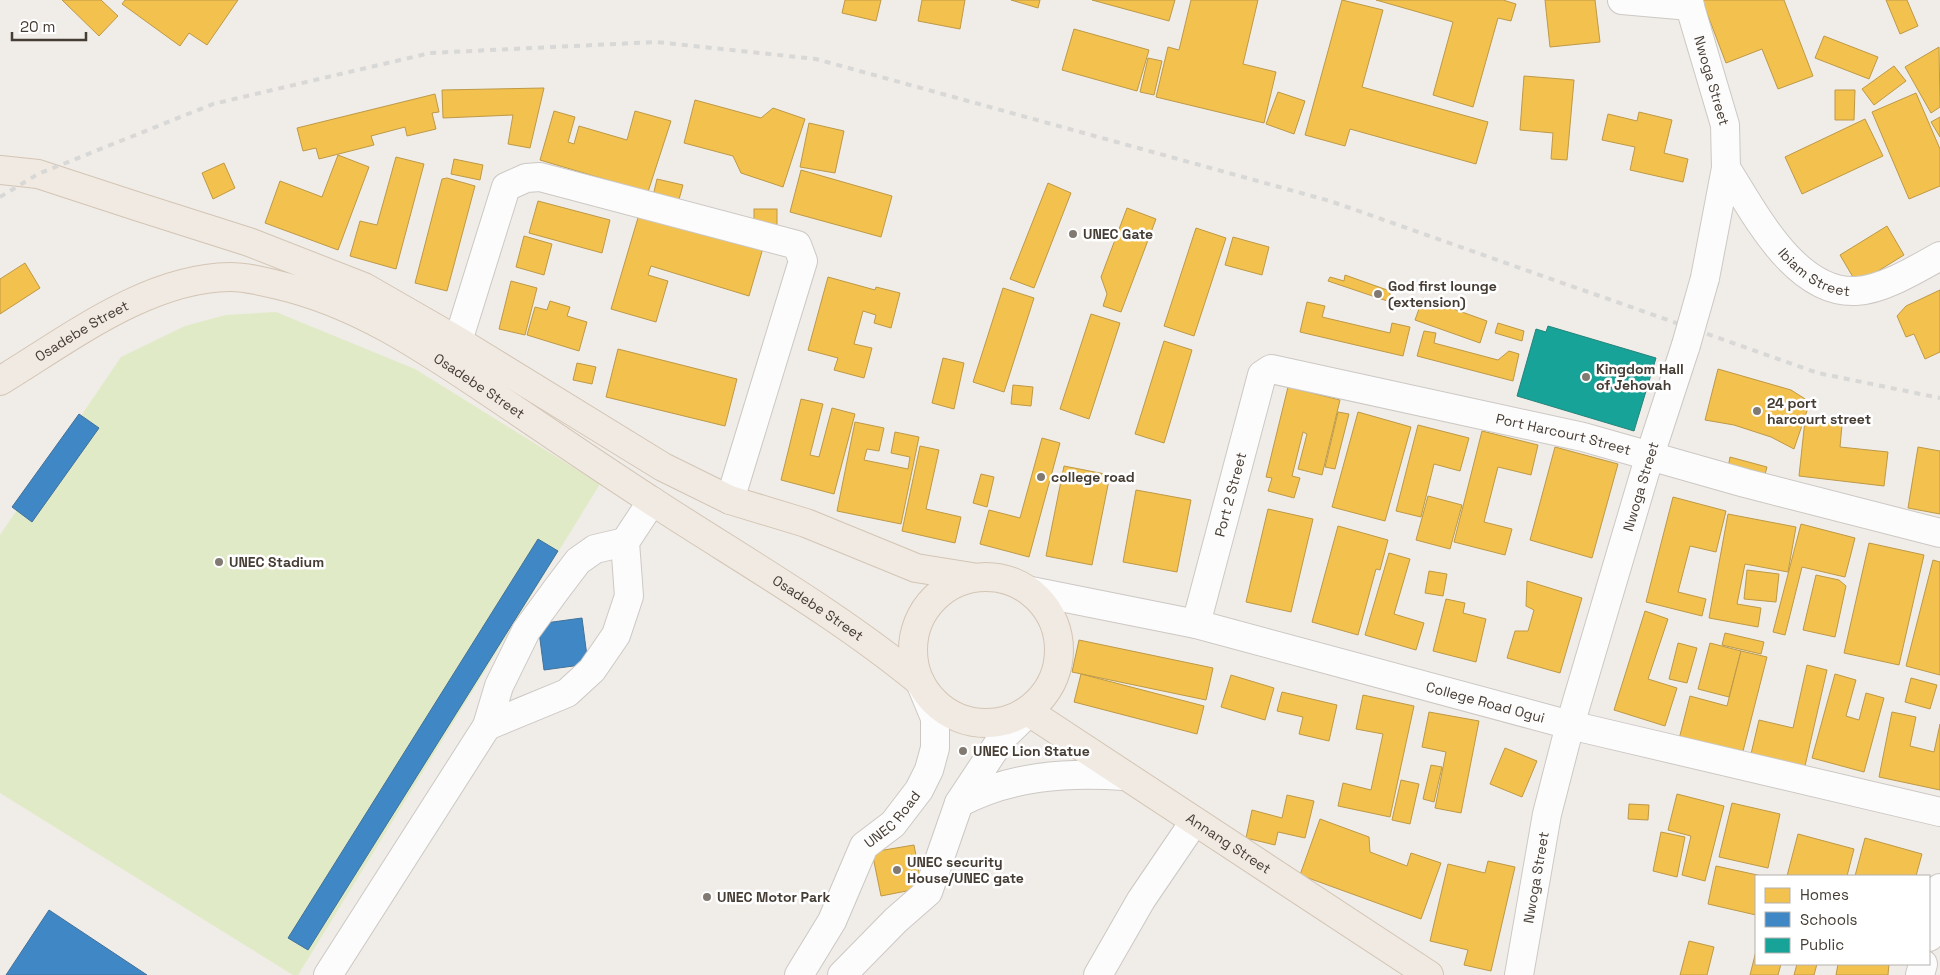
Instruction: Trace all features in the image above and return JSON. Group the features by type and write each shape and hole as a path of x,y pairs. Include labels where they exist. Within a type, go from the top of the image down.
{"main road":[{"name":"Osadebe Street","path":"0,170 38,174 230,236 364,287 458,341 663,467 730,500 806,523 916,568 972,577"},
{"path":"215,278 230,236"},
{"name":"Osadebe Street","path":"0,381 92,325 156,291 215,278 254,279 306,291 366,316 407,338 652,501 877,646 920,682"},
{"path":"995,576 1014,581 1031,591 1045,605 1055,625 1059,646 1057,668 1049,688 1029,712 995,723 972,722 951,715 933,701 920,682 914,663 913,640 920,618 932,599 951,585 972,577 995,576"},
{"name":"Annang Street","path":"1029,712 1429,975"}],"street":[{"path":"1622,0 1689,3"},
{"name":"Nwoga Street","path":"1519,975 1547,814 1570,725 1650,454 1686,345 1705,278 1726,168 1725,125 1689,3"},
{"name":"Ibiam Street","path":"1726,168 1764,226 1798,269 1825,286 1857,291 1893,280 1940,256"},
{"name":"Osadebe Street","path":"458,341 506,187 526,178 540,177 797,244 803,262 730,500"},
{"name":"Port Harcourt Street","path":"1271,369 1650,454 1745,483 1940,533"},
{"name":"Port 2 Street","path":"1196,624 1262,375 1271,369"},
{"path":"487,726 567,693 592,670 616,636 629,596 626,542 652,501"},
{"path":"328,975 487,726 499,686 526,631 572,569 594,549 626,542"},
{"name":"College Road Ogui","path":"1031,591 1196,624 1570,725 1940,812"},
{"name":"UNEC Road","path":"799,975 832,921 864,846 893,824 919,790 929,770 935,748 934,718 920,682"},
{"path":"842,975 896,920 928,892 959,803 1002,738 1029,712"},
{"path":"959,803 977,793 1038,777 1066,774 1124,776"},
{"path":"1098,975 1141,900 1194,822"},
{"path":"1930,933 1940,888"}],"green space":[{"path":"276,312 415,369 600,484 298,975 293,975 0,793 0,535 121,357 185,326 226,315"}],"building: Homes":[{"path":"62,0 101,0 118,16 99,36"},
{"path":"125,0 238,0 207,45 189,33 180,46 122,4"},
{"path":"845,0 881,0 876,21 842,13"},
{"path":"922,0 965,0 960,29 918,21"},
{"path":"1011,0 1040,0 1038,8"},
{"path":"1092,0 1175,0 1169,21"},
{"path":"1191,0 1258,0 1243,64 1276,72 1264,123 1156,97 1168,47 1179,50"},
{"path":"1342,0 1383,10 1362,87 1488,122 1476,164 1350,129 1345,146 1305,135"},
{"path":"1376,0 1503,0 1516,4 1511,21 1498,18 1473,107 1433,95 1453,22"},
{"path":"1545,0 1595,0 1600,42 1550,47"},
{"path":"1702,0 1784,0 1813,76 1778,89 1762,49 1726,63"},
{"path":"1886,0 1907,0 1918,26 1900,34"},
{"path":"1074,29 1149,50 1137,91 1062,70"},
{"path":"1824,36 1878,57 1869,79 1815,58"},
{"path":"1939,47 1940,107 1931,113 1905,67"},
{"path":"1148,58 1162,61 1154,95 1140,92"},
{"path":"1894,66 1906,81 1874,105 1862,89"},
{"path":"1524,76 1574,80 1567,160 1551,159 1553,133 1520,130"},
{"path":"544,88 530,148 508,144 513,115 443,118 442,90"},
{"path":"1835,90 1855,90 1854,120 1835,120"},
{"path":"1278,92 1305,101 1294,134 1266,124"},
{"path":"1916,93 1940,149 1940,186 1909,199 1872,112"},
{"path":"435,94 439,112 432,113 436,129 407,136 405,127 371,136 374,145 319,159 316,148 303,151 297,128"},
{"path":"695,100 761,118 773,108 805,119 783,187 741,173 733,156 684,143"},
{"path":"554,111 575,117 568,142 574,144 579,126 627,140 635,111 671,121 646,198 623,191 624,185 540,160"},
{"path":"1639,112 1672,120 1664,153 1688,159 1683,182 1630,170 1635,147 1602,140 1608,114 1637,121"},
{"path":"1940,117 1940,137 1931,122"},
{"path":"1865,119 1883,156 1802,194 1785,157"},
{"path":"809,123 844,131 835,173 800,167"},
{"path":"338,155 369,167 338,250 265,223 280,181 322,197"},
{"path":"396,157 424,164 396,269 350,256 360,221 377,225"},
{"path":"454,159 483,165 480,180 451,174"},
{"path":"224,163 235,188 213,199 202,173"},
{"path":"801,170 892,196 881,237 790,212"},
{"path":"447,178 475,186 447,291 415,283 442,179"},
{"path":"657,179 683,185 678,203 653,196"},
{"path":"1048,183 1071,193 1034,288 1010,279"},
{"path":"538,201 610,220 602,253 529,233"},
{"path":"1127,208 1156,219 1121,312 1103,306 1107,294 1101,277"},
{"path":"754,209 777,209 777,226 754,226"},
{"path":"640,211 763,248 749,296 651,266 648,275 668,281 656,322 611,309"},
{"path":"1887,226 1904,255 1857,284 1840,255"},
{"path":"1196,228 1226,238 1194,336 1164,326"},
{"path":"524,236 552,244 544,275 516,267"},
{"path":"1233,237 1269,247 1262,275 1225,265"},
{"path":"25,263 40,288 0,314 0,279"},
{"name":"God first lounge (extension)","path":"1345,275 1390,291 1390,297 1415,302 1411,309 1328,281 1330,277 1344,281"},
{"path":"828,277 875,290 876,287 900,293 891,328 874,323 876,315 863,311 854,344 872,348 864,378 834,370 838,358 808,350"},
{"path":"511,281 537,288 525,335 499,329"},
{"path":"1003,288 1034,298 1004,392 973,382"},
{"path":"1940,290 1940,352 1925,359 1914,334 1906,337 1897,316 1906,306"},
{"path":"1423,298 1487,321 1480,343 1415,320"},
{"path":"550,301 570,307 567,316 587,322 579,351 527,335 535,307 547,310"},
{"path":"1307,302 1325,306 1322,317 1390,333 1392,323 1410,327 1403,356 1300,332"},
{"path":"1091,314 1120,323 1089,419 1060,409"},
{"path":"1498,323 1524,331 1522,341 1495,333"},
{"path":"1424,331 1436,333 1434,343 1498,360 1509,351 1519,354 1513,381 1417,356"},
{"path":"1164,341 1192,350 1164,443 1135,434"},
{"path":"618,349 737,379 725,426 606,397"},
{"path":"943,358 964,363 954,409 932,403"},
{"path":"577,363 596,367 592,384 573,380"},
{"name":"24 port harcourt street","path":"1718,369 1791,390 1810,402 1794,449 1771,437 1734,425 1705,420"},
{"path":"1013,385 1033,387 1031,406 1011,404"},
{"path":"1288,387 1340,400 1322,475 1298,469 1307,434 1303,432 1292,476 1300,478 1294,498 1268,491 1272,478 1266,477"},
{"path":"801,399 823,404 810,455 819,457 832,408 855,414 834,494 781,480"},
{"path":"1338,412 1349,414 1335,469 1325,467"},
{"path":"1358,412 1411,427 1385,521 1332,507"},
{"path":"1805,420 1842,425 1840,447 1888,452 1884,486 1799,476"},
{"path":"855,422 884,428 879,451 867,449 864,460 908,469 910,457 891,453 895,432 919,437 901,524 837,511"},
{"path":"1418,425 1469,438 1460,471 1434,464 1421,517 1396,511"},
{"path":"1482,431 1538,445 1531,475 1498,467 1484,522 1512,529 1505,555 1454,542"},
{"name":"college road","path":"1042,438 1060,443 1029,557 980,544 989,510 1020,518"},
{"path":"920,446 939,450 926,509 961,517 955,543 902,531"},
{"path":"1555,447 1618,464 1592,558 1530,540"},
{"path":"1918,447 1940,451 1940,514 1908,508"},
{"path":"1730,457 1767,467 1763,482 1727,473"},
{"path":"1064,466 1110,475 1092,565 1046,556"},
{"path":"981,474 994,477 987,507 973,503"},
{"path":"1136,490 1191,500 1177,572 1123,562"},
{"path":"1428,496 1462,505 1450,549 1416,540"},
{"path":"1673,497 1726,511 1716,552 1690,546 1678,592 1706,599 1702,616 1646,602"},
{"path":"1268,509 1313,519 1291,612 1246,602"},
{"path":"1728,514 1796,527 1788,572 1745,564 1737,604 1761,608 1758,627 1709,618"},
{"path":"1801,524 1855,538 1845,577 1802,567 1785,635 1773,632"},
{"path":"1338,526 1388,540 1380,570 1376,569 1358,635 1312,622"},
{"path":"1869,543 1924,555 1899,665 1844,653"},
{"path":"1389,553 1410,559 1394,614 1424,623 1416,650 1365,635"},
{"path":"1933,560 1940,562 1940,675 1906,666"},
{"path":"1747,570 1779,574 1776,602 1744,599"},
{"path":"1429,571 1447,574 1443,596 1425,593"},
{"path":"1816,575 1839,580 1846,586 1835,637 1803,630"},
{"path":"1527,581 1582,598 1560,673 1507,658 1515,631 1528,631 1534,610 1526,606"},
{"path":"1446,599 1465,603 1463,613 1486,619 1476,662 1433,651"},
{"path":"1645,611 1668,619 1648,679 1677,688 1665,726 1614,710"},
{"path":"1725,633 1764,642 1761,654 1722,645"},
{"path":"1079,640 1213,668 1206,700 1072,672"},
{"path":"1678,643 1697,648 1687,683 1669,679"},
{"path":"1710,643 1741,651 1729,697 1698,689"},
{"path":"1741,651 1767,657 1741,759 1678,743 1690,696 1727,706"},
{"path":"1807,665 1827,670 1805,766 1751,754 1759,720 1793,728"},
{"path":"1081,674 1204,706 1197,734 1074,702"},
{"path":"1835,674 1856,680 1846,716 1859,720 1866,693 1884,698 1864,772 1812,758"},
{"path":"1231,675 1274,688 1265,720 1221,707"},
{"path":"1911,678 1937,685 1930,709 1905,702"},
{"path":"1282,692 1337,705 1329,741 1299,734 1303,717 1277,711"},
{"path":"1363,695 1414,706 1390,817 1338,806 1343,783 1371,790 1383,734 1356,729"},
{"path":"1429,712 1479,721 1461,813 1435,808 1446,752 1422,747"},
{"path":"1892,712 1916,717 1910,746 1934,752 1940,724 1940,790 1879,777"},
{"path":"1505,748 1537,761 1522,797 1490,784"},
{"path":"1431,765 1442,767 1434,802 1423,799"},
{"path":"1401,780 1419,784 1410,824 1392,820"},
{"path":"1677,794 1724,806 1705,881 1682,875 1691,836 1668,830"},
{"path":"1287,795 1314,801 1305,838 1278,832 1275,845 1246,838 1252,810 1282,818"},
{"path":"1732,803 1780,814 1768,868 1719,857"},
{"path":"1629,804 1649,805 1648,820 1628,819"},
{"path":"1320,819 1369,837 1370,852 1407,866 1411,853 1441,863 1421,919 1300,875"},
{"path":"1661,832 1685,837 1677,877 1653,871"},
{"path":"1798,834 1854,849 1847,875 1787,875"},
{"path":"1865,838 1922,854 1916,875 1855,875"},
{"name":"UNEC security House/UNEC gate","path":"914,845 922,888 881,896 872,852"},
{"path":"1488,861 1515,867 1491,971 1464,965 1468,950 1430,941 1448,864 1485,873"},
{"path":"1716,866 1757,875 1755,875 1755,915 1708,904"},
{"path":"1689,941 1714,947 1707,975 1680,975"},
{"path":"1755,955 1755,965 1781,965 1778,975 1750,975"},
{"path":"1797,965 1817,965 1814,975 1794,975"},
{"path":"1838,965 1889,965 1888,975 1836,975"}],"building: Schools":[{"path":"79,414 99,428 32,522 12,507"},
{"path":"538,539 558,551 308,950 288,938"},
{"path":"582,618 588,664 544,670 538,624"},
{"path":"49,910 147,975 6,975"}],"building: Public":[{"name":"Kingdom Hall of Jehovah","path":"1548,326 1656,358 1634,431 1517,396 1536,329 1546,332"}],"railway":[{"path":"0,197 38,174 213,104 430,53 656,42 816,59 1330,201 1818,373 1940,398"}],"place":[{"name":"UNEC Gate","path":"1073,234"},
{"name":"God first lounge (extension)","path":"1378,294"},
{"name":"Kingdom Hall of Jehovah","path":"1586,377"},
{"name":"24 port harcourt street","path":"1757,411"},
{"name":"college road","path":"1041,477"},
{"name":"UNEC Stadium","path":"219,562"},
{"name":"UNEC Lion Statue","path":"963,751"},
{"name":"UNEC security House/UNEC gate","path":"897,870"},
{"name":"UNEC Motor Park","path":"707,897"}]}
